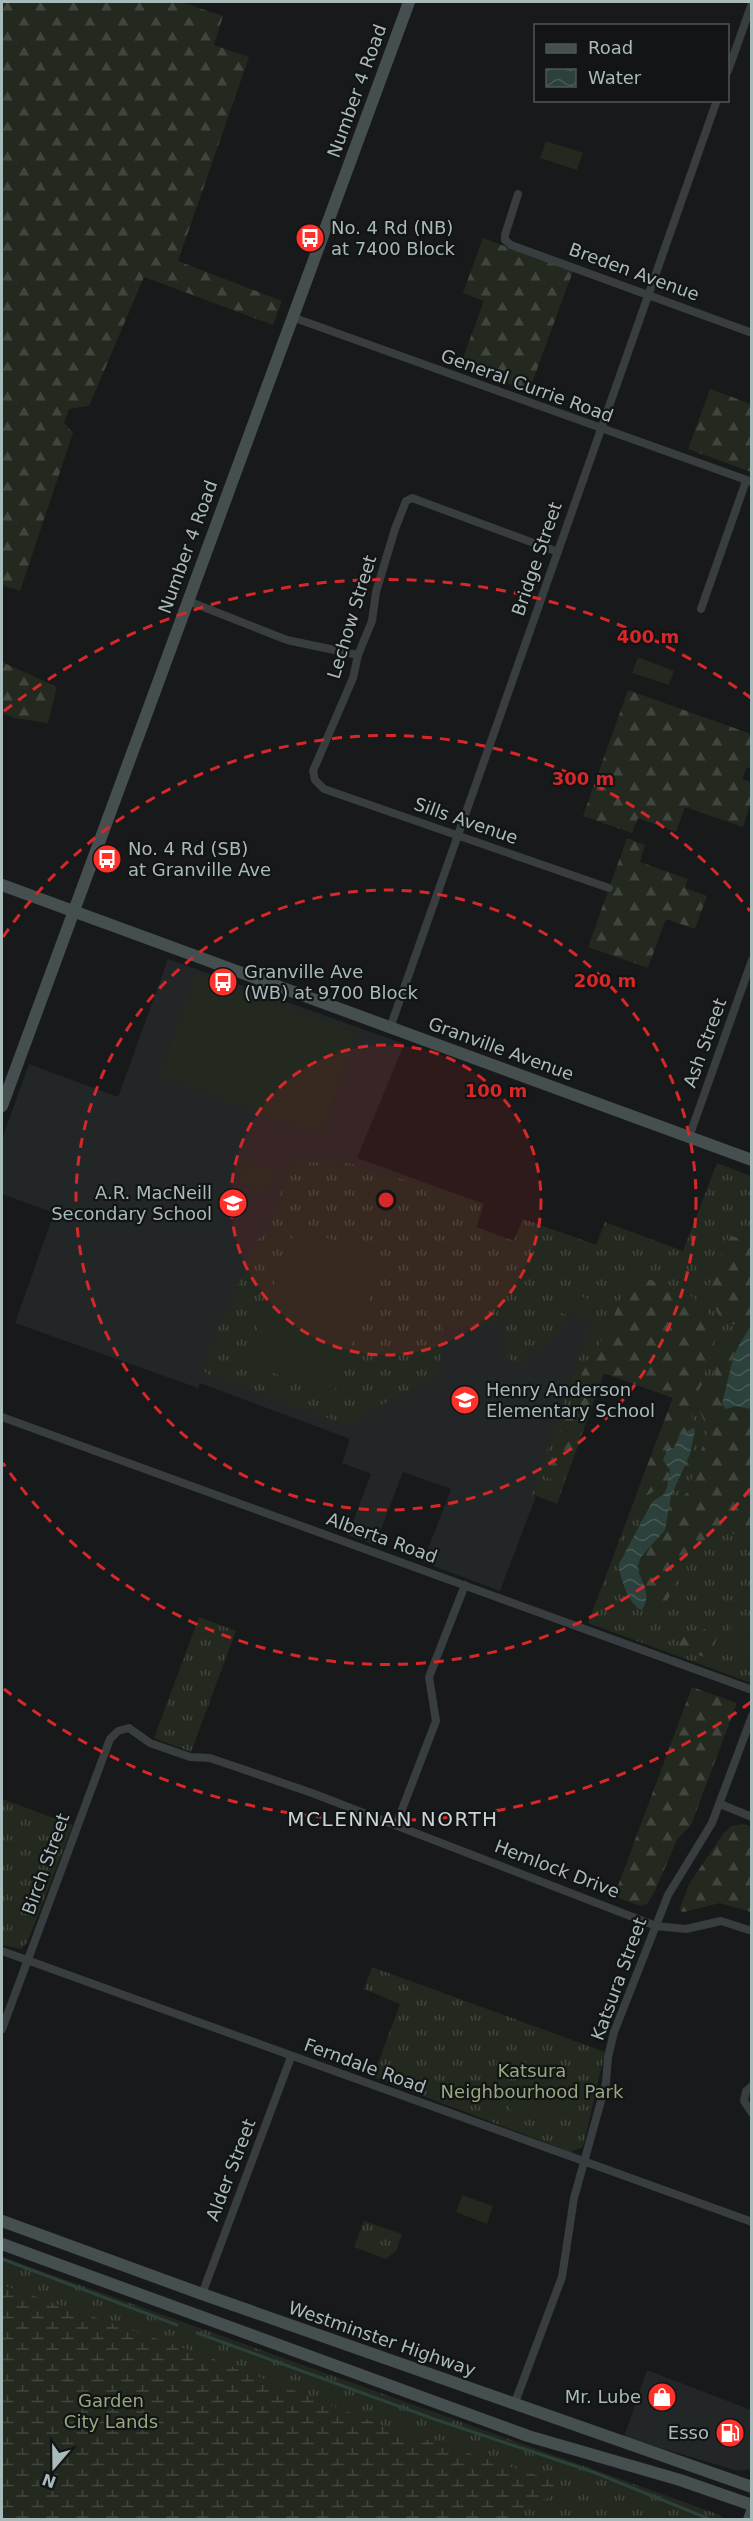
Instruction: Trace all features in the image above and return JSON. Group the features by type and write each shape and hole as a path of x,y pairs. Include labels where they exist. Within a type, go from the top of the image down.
{"main road":[{"name":"Number 4 Road","path":"2,1106 409,2"},
{"name":"Granville Avenue","path":"2,885 752,1160"},
{"name":"Westminster Highway","path":"2,2221 202,2295 752,2487"},
{"path":"2,2244 528,2436 680,2480 752,2505"},
{"path":"194,2314 202,2295"},
{"path":"748,2520 752,2511"}],"street":[{"path":"729,68 751,4 741,2"},
{"name":"Bridge Street","path":"390,1028 558,552 599,429 716,102"},
{"name":"Breden Avenue","path":"519,194 505,240 511,245 752,333"},
{"name":"General Currie Road","path":"292,317 749,482"},
{"path":"701,609 749,482"},
{"name":"Lechow Street","path":"315,780 314,771 353,678 358,655 372,621 376,592 406,501 412,498 558,552"},
{"path":"188,601 287,640 358,655"},
{"name":"Sills Avenue","path":"315,780 324,789 609,888"},
{"name":"Ash Street","path":"689,1137 752,960"},
{"name":"Alberta Road","path":"2,1417 752,1690"},
{"path":"396,1825 436,1721 429,1677 465,1585"},
{"name":"Katsura Street","path":"514,2405 562,2277 582,2162 606,2083 608,2057 614,2032 681,1870 705,1836 720,1804 752,1716"},
{"name":"Hemlock Drive","path":"118,1731 129,1728 150,1743 190,1757 220,1762 396,1825 656,1926 686,1929 721,1921 752,1931"},
{"name":"Birch Street","path":"2,2029 110,1740 118,1731"},
{"path":"720,1804 752,1817"},
{"name":"Ferndale Road","path":"2,1951 752,2222"},
{"name":"Alder Street","path":"202,2295 291,2057"},
{"path":"752,2086 746,2091 744,2101 752,2113"}],"shaded area":[{"name":"A.R. MacNeill Secondary School","path":"168,959 404,1044 357,1158 484,1204 476,1227 514,1241 523,1219 617,1252 533,1494 536,1496 500,1591 423,1562 451,1489 403,1472 375,1545 348,1535 371,1474 342,1463 350,1439 200,1383 198,1388 15,1323 54,1213 2,1194 2,1139 29,1064 118,1097"},
{"path":"647,2370 751,2410 750,2469 738,2471 624,2437"}],"green space":[{"path":"2,2 181,2 223,16 214,45 249,57 178,261 282,301 273,325 144,277 89,406 69,409 64,423 73,433 20,591 2,585"},
{"path":"546,141 583,153 577,170 540,158"},
{"path":"483,238 573,271 529,391 460,366 484,301 463,293"},
{"path":"710,389 751,404 751,472 688,449"},
{"path":"638,657 674,671 669,685 632,673"},
{"path":"2,662 57,687 48,723 15,718 2,713"},
{"path":"628,690 751,734 751,768 747,767 742,779 751,782 751,802 743,827 685,807 676,832 638,818 632,833 583,816"},
{"path":"627,838 645,845 640,862 688,879 685,888 707,896 695,929 666,919 648,968 588,947"},
{"path":"197,974 357,1033 320,1135 159,1076"},
{"path":"247,1161 276,1172 267,1193 239,1182"},
{"path":"292,1162 349,1163 484,1204 476,1227 514,1241 523,1219 596,1245 605,1222 683,1251 717,1163 751,1176 751,1683 588,1623 673,1398 604,1373 557,1504 532,1494 598,1303 563,1290 555,1310 567,1315 560,1334 552,1336 544,1350 532,1348 525,1366 511,1360 502,1352 505,1322 494,1325 443,1326 439,1376 363,1414 353,1427 207,1374 203,1369 218,1326 225,1320 254,1242 267,1232"},
{"path":"296,1226 384,1259 333,1395 245,1362"},
{"path":"729,1235 752,1243 751,1313 735,1324 723,1323 707,1292"},
{"path":"631,1274 672,1287 695,1299 704,1307 718,1333 707,1359 703,1383 690,1404 692,1418 700,1429 685,1477 677,1488 661,1487 642,1498 636,1495 673,1398 604,1373 563,1484 545,1477 582,1373 609,1328"},
{"path":"563,1290 596,1302 588,1323 555,1310"},
{"path":"736,1334 743,1336 734,1354 722,1404 751,1409 751,1549 743,1537 732,1534 708,1539 695,1546 682,1563 672,1593 659,1608 647,1603 647,1594 637,1568 641,1557 665,1530 670,1501 681,1498 687,1493 708,1430 698,1407 713,1384 718,1354"},
{"path":"751,1549 751,1567 745,1561"},
{"path":"199,1617 236,1631 191,1752 154,1738"},
{"path":"709,1625 720,1627 710,1659 679,1648 679,1638 699,1634"},
{"path":"732,1626 751,1634 751,1662 722,1651"},
{"path":"692,1687 737,1703 691,1825 677,1840 654,1893 647,1904 640,1906 619,1898 616,1891"},
{"path":"2,1799 73,1825 27,1943 21,1949 2,1945"},
{"path":"743,1824 751,1827 751,1912 720,1903 684,1912 679,1911 689,1884 723,1834 731,1826"},
{"name":"Katsura Neighbourhood Park","path":"372,1967 605,2052 583,2147 571,2152 373,2077 400,2004 364,1989"},
{"path":"528,2056 575,2073 556,2126 509,2109"},
{"path":"462,2195 493,2206 487,2224 456,2212"},
{"path":"364,2221 402,2234 396,2251 386,2259 354,2247"},
{"name":"Garden City Lands","path":"2,2257 720,2515 723,2519 2,2519"},
{"name":"Garden City Lands","path":"2,2285 198,2353 384,2426 548,2479 558,2483 562,2491 504,2519 2,2519"}],"water":[{"path":"751,1325 751,1409 736,1406 726,1409 722,1404 734,1354"},
{"path":"693,1428 695,1430 690,1454 671,1496 665,1530 641,1557 637,1568 646,1594 642,1610 633,1603 626,1591 619,1564 652,1502 664,1494 667,1488 670,1470 663,1460 667,1449 674,1448 679,1436"}],"waterway":[{"path":"2,2259 177,2325"},
{"path":"197,2333 434,2419 593,2472 707,2518"}],"place":[{"name":"No. 4 Rd (NB) at 7400 Block","path":"310,238"},
{"name":"No. 4 Rd (SB) at Granville Ave","path":"107,859"},
{"name":"Granville Ave (WB) at 9700 Block","path":"223,982"},
{"name":"A.R. MacNeill Secondary School","path":"233,1203"},
{"name":"Henry Anderson Elementary School","path":"465,1400"},
{"name":"Mr. Lube","path":"662,2397"},
{"name":"Esso","path":"730,2433"}],"district":[{"name":"MCLENNAN NORTH","path":"393,1819"}]}
